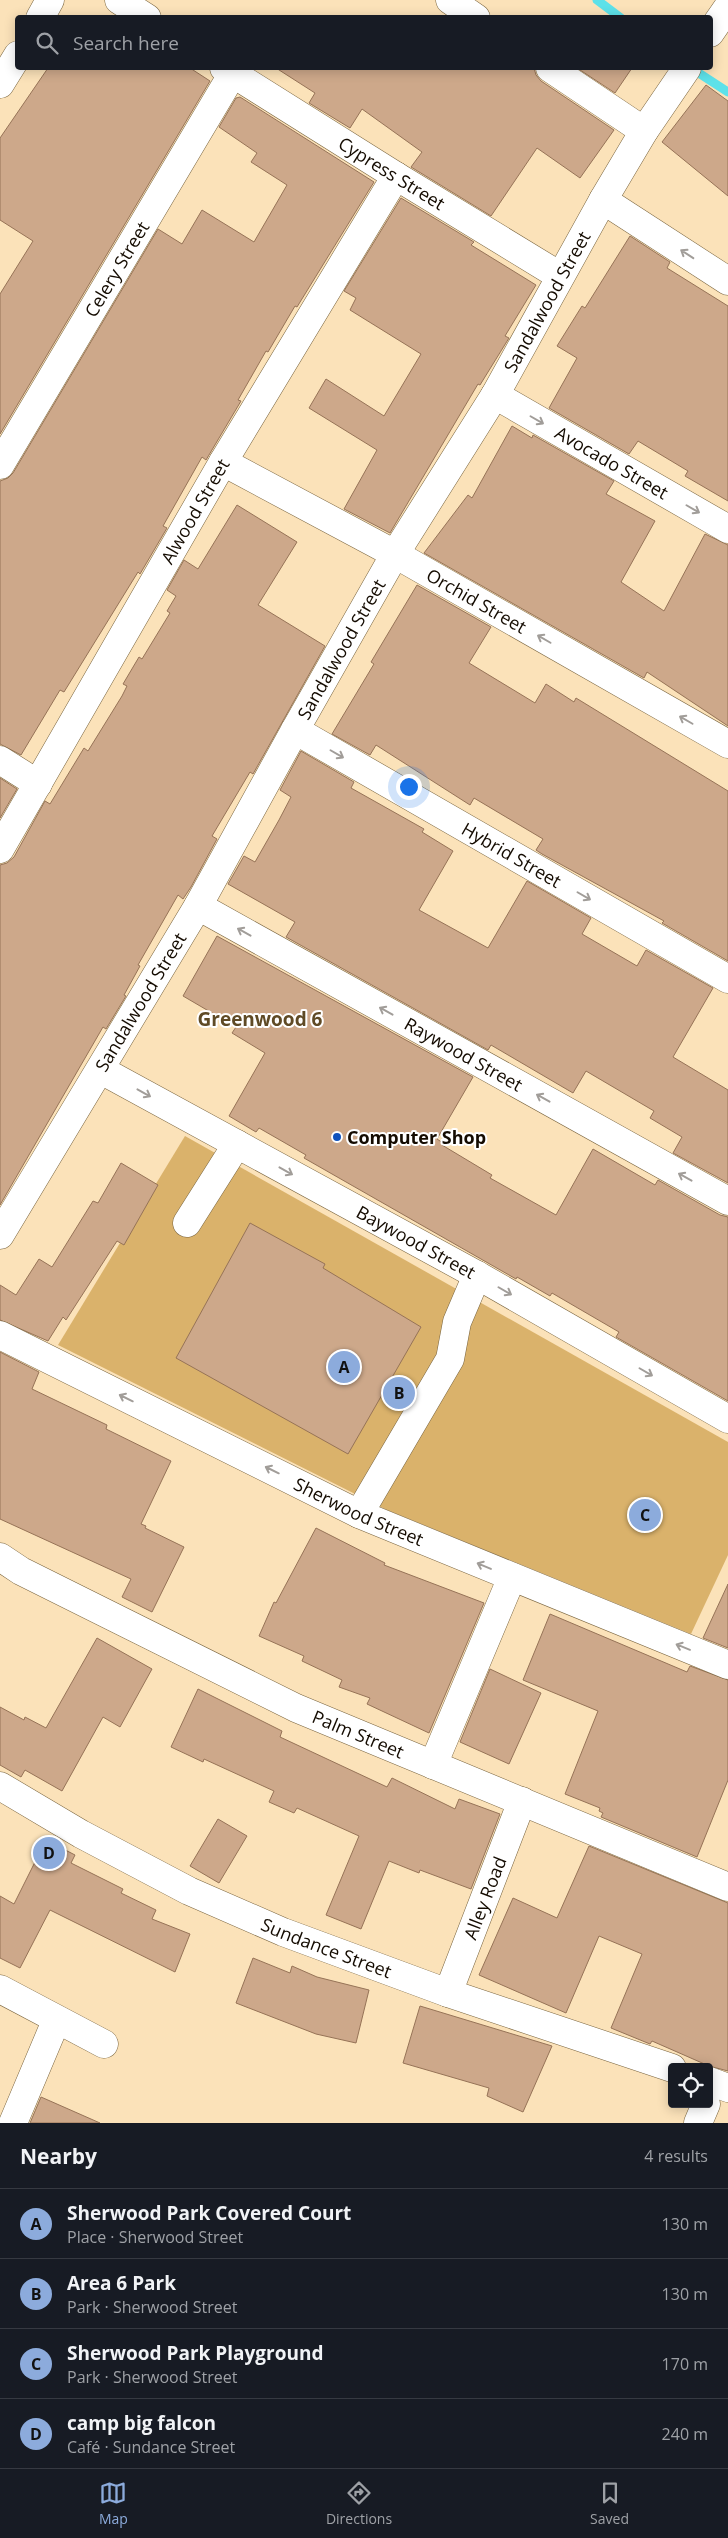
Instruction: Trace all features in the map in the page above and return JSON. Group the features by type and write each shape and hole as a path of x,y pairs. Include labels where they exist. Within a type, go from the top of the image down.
{"street":[{"path":"42,15 50,0"},
{"path":"119,0 142,15"},
{"path":"450,0 472,15"},
{"path":"713,29 728,7"},
{"path":"0,84 15,60"},
{"name":"Cypress Street","path":"229,70 396,176 560,276"},
{"name":"Celery Street","path":"0,465 229,70"},
{"path":"553,70 644,131"},
{"name":"Sandalwood Street","path":"0,1235 198,906 395,554 495,395 603,200 644,131 683,73"},
{"name":"Alwood Street","path":"0,849 222,462 396,176"},
{"path":"603,200 728,281"},
{"name":"Avocado Street","path":"495,395 728,529"},
{"name":"Orchid Street","path":"222,462 395,554 728,744"},
{"name":"Hybrid Street","path":"295,730 728,979"},
{"path":"0,760 38,784"},
{"name":"Raywood Street","path":"198,906 728,1201"},
{"name":"Baywood Street","path":"101,1070 477,1275 728,1419"},
{"path":"187,1223 238,1144"},
{"path":"359,1514 450,1359 458,1322 477,1275"},
{"name":"Sherwood Street","path":"0,1335 359,1514 728,1666"},
{"name":"Palm Street","path":"0,1557 21,1572 296,1708 728,1887"},
{"path":"433,1765 512,1578"},
{"name":"Sundance Street","path":"0,1786 81,1834 189,1891 283,1932 448,1993 668,2067"},
{"name":"Alley Road","path":"448,1993 522,1801"},
{"path":"0,1989 56,2021 104,2044"},
{"path":"14,2123 56,2021"},
{"path":"698,2123 714,2091"}],"shaded area":[{"path":"185,1136 728,1442 728,1555 691,1634 387,1510 58,1345"}],"building":[{"path":"47,70 193,70 210,81 0,434 0,294 33,241 0,220 0,138"},
{"path":"279,70 535,70 541,81 614,130 580,178 537,148 491,216 411,167 422,152 362,109 350,128 309,103 315,93"},
{"path":"580,70 631,70 615,93"},
{"path":"706,85 728,101 728,196 662,142"},
{"path":"240,97 374,182 297,307 295,306 268,352 266,351 238,400 241,401 206,460 202,457 163,526 167,528 140,574 138,572 64,692 60,690 21,755 0,744 0,481 8,478 13,473 158,229 182,244 202,210 254,242 287,185 251,162 257,153 219,127 236,98"},
{"path":"401,198 474,242 471,245 536,285 505,336 509,338 480,385 478,384 390,533 344,509 377,450 309,408 326,379 384,416 421,354 350,310 356,298 344,291"},
{"path":"630,236 670,262 667,268 728,306 728,501 685,476 688,471 638,441 629,454 549,408 577,358 557,346 582,306 585,308"},
{"path":"512,426 532,438 533,435 614,481 606,494 655,521 621,582 664,611 705,534 728,545 728,726 647,672 644,678 424,553 468,495 472,498"},
{"path":"237,505 297,542 258,605 325,646 253,774 250,772 212,836 217,839 191,887 183,899 178,895 138,965 140,966 124,995 126,996 106,1029 103,1027 0,1205 0,865 7,863 14,857 45,801 50,804 84,748 88,751 122,696 127,686 123,684 139,657 142,659 170,613 167,611 176,596 167,590 184,560 198,569"},
{"path":"417,585 491,627 469,663 535,703 546,684 574,702 576,698 728,791 728,961 662,923 664,921 542,854 536,850 543,839 474,798 470,805 376,745 370,755 332,734 374,664 371,662"},
{"path":"301,751 354,782 351,788 424,829 422,832 453,851 419,910 488,948 527,881 591,918 582,934 637,966 646,950 713,988 673,1057 728,1090 728,1183 673,1153 682,1137 650,1118 654,1111 586,1071 573,1093 491,1045 488,1050 286,937 295,922 228,884 244,856 255,862 279,820 291,797 280,790"},
{"path":"0,778 17,789 0,818"},
{"path":"217,936 473,1077 437,1139 443,1143 442,1145 492,1175 490,1178 556,1215 593,1149 655,1185 658,1180 720,1215 728,1217 728,1401 616,1337 619,1332 552,1293 550,1296 517,1277 516,1279 304,1158 306,1155 259,1128 256,1132 229,1116 265,1053 232,1033 236,1027 183,996"},
{"path":"121,1163 158,1185 124,1245 117,1241 66,1320 63,1317 48,1341 0,1320 0,1285 16,1295 39,1259 52,1267 93,1201 98,1203"},
{"path":"250,1223 325,1264 323,1268 421,1327 348,1454 176,1358"},
{"path":"0,1352 39,1372 32,1389 107,1425 106,1429 171,1461 141,1524 146,1526 145,1528 184,1547 152,1612 122,1597 131,1579 0,1519"},
{"path":"316,1528 385,1563 384,1565 484,1603 429,1733 367,1704 370,1698 339,1687 342,1680 302,1661 304,1656 259,1636 274,1602 276,1603"},
{"path":"728,1584 728,1648 703,1638"},
{"path":"550,1614 687,1672 690,1666 728,1680 728,1780 697,1857 601,1817 603,1813 599,1811 600,1808 565,1794 598,1711 523,1680"},
{"path":"97,1638 152,1669 120,1727 103,1717 62,1791 25,1770 21,1777 0,1765 0,1707 24,1720 25,1717 46,1728"},
{"path":"490,1669 541,1693 509,1764 460,1742"},
{"path":"198,1689 282,1731 280,1737 387,1787 392,1778 455,1809 459,1799 500,1814 471,1889 420,1870 419,1873 389,1861 361,1929 326,1915 359,1836 297,1808 294,1813 269,1802 274,1791 204,1759 203,1762 171,1747"},
{"path":"218,1819 247,1836 219,1883 190,1866"},
{"path":"46,1840 75,1855 71,1863 123,1889 121,1893 156,1910 152,1919 190,1934 175,1972 50,1910 20,1968 0,1958 0,1896 14,1904"},
{"path":"589,1846 728,1903 728,2071 713,2067 713,2063 702,2063 652,2041 650,2044 611,2028 642,1954 599,1936 566,2013 479,1975 513,1898 557,1918"},
{"path":"253,1958 290,1973 292,1966 317,1977 369,1990 356,2043 316,2034 236,2003"},
{"path":"420,2006 552,2046 523,2112 487,2096 489,2088 403,2063"},
{"path":"41,2097 100,2123 30,2123"}],"waterway":[{"path":"597,0 617,15"},
{"path":"694,70 728,92"}],"place":[{"name":"Computer Shop","path":"337,1137"},
{"name":"Sherwood Park Covered Court","path":"344,1367"},
{"name":"Area 6 Park","path":"399,1393"},
{"name":"Sherwood Park Playground","path":"645,1515"},
{"name":"camp big falcon","path":"49,1853"}],"district":[{"name":"Greenwood 6","path":"260,1019"}]}
